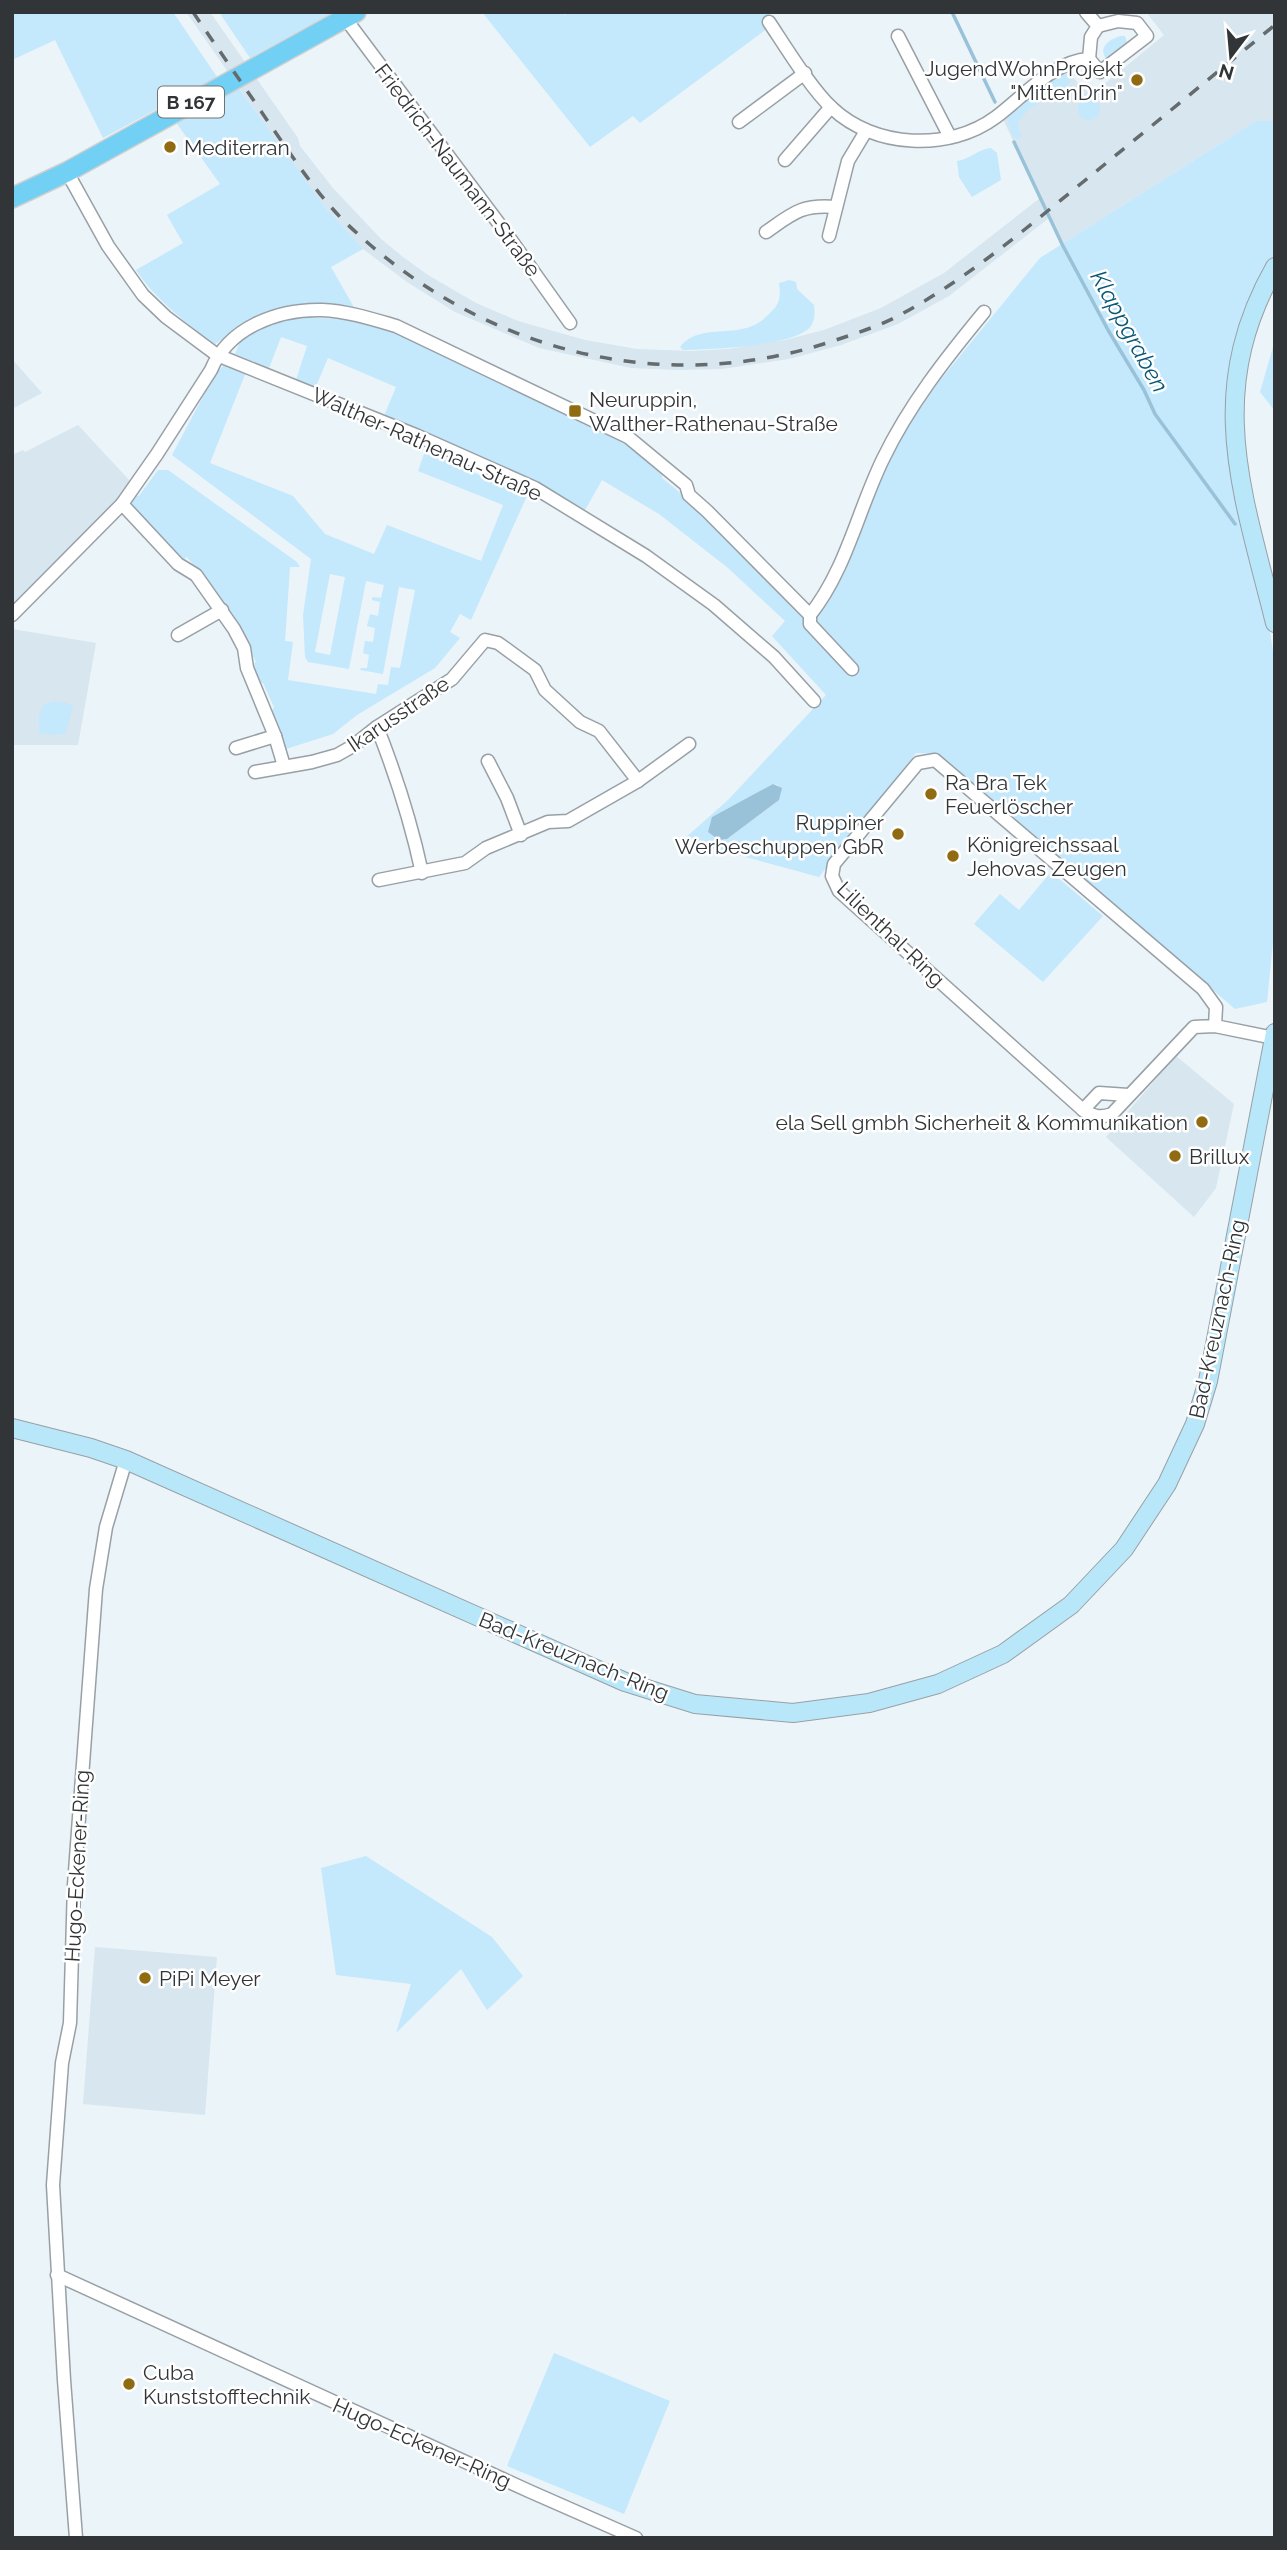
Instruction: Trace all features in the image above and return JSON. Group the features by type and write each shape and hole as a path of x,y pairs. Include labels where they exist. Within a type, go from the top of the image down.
{"main road":[{"name":"B 167","path":"12,198 67,172 351,15"},
{"path":"1275,267 1253,312 1243,342 1235,387 1233,420 1236,461 1275,623"},
{"name":"Bad-Kreuznach-Ring","path":"12,1428 79,1444 126,1460 625,1682 695,1704 793,1713 869,1703 938,1684 1003,1654 1071,1605 1124,1549 1167,1484 1195,1424 1208,1381 1274,1035"}],"street":[{"path":"1086,12 1098,26"},
{"path":"1118,21 1129,12"},
{"name":"Friedrich-Naumann-Straße","path":"351,15 570,323"},
{"path":"1118,21 1137,23 1147,36 1100,72 1089,59 1091,37 1098,26 1118,21"},
{"path":"769,22 831,107 866,131 899,140 933,141 993,120 1062,66 1089,59"},
{"path":"898,36 950,137"},
{"path":"738,122 805,73"},
{"path":"785,160 831,107"},
{"path":"829,236 848,161 866,131"},
{"name":"Walther-Rathenau-Straße","path":"67,172 108,246 143,295 166,317 217,355 418,436 535,488 646,556 714,605 774,657 814,701"},
{"path":"766,232 798,209 817,205 836,207"},
{"path":"12,615 122,504 164,444 211,370 217,355 235,337 261,320 323,310 364,316 396,326 628,437 686,485 689,495 810,615"},
{"path":"852,669 810,624 810,615 835,577 883,458 911,408 984,312"},
{"path":"122,504 178,564 196,575 222,610 244,648 247,668 275,736 284,766"},
{"path":"178,635 222,610"},
{"name":"Ikarusstraße","path":"255,772 337,755 353,746 377,727 452,679 485,640 498,643 535,670 545,690 580,722 599,731 638,781"},
{"path":"377,727 402,792 422,873"},
{"path":"236,748 275,736"},
{"path":"379,880 464,863 486,848 548,822 568,821 638,781 689,744"},
{"name":"Lilienthal-Ring","path":"1083,1110 839,891 832,876 834,864 918,763 935,760 1203,989 1216,1007 1215,1026"},
{"path":"488,761 507,798 521,835"},
{"path":"1128,1095 1099,1093 1083,1110 1101,1118 1112,1114 1194,1027 1215,1026 1274,1035"},
{"name":"Hugo-Eckener-Ring","path":"76,2538 53,2185 62,2063 70,2023 74,1885 96,1589 106,1527 126,1460"},
{"name":"Hugo-Eckener-Ring","path":"57,2274 636,2538"}],"shaded area":[{"path":"12,12 173,12 217,77 103,138 55,40 12,60"},
{"path":"186,12 210,12 298,138 300,146 333,188 380,238 403,257 476,303 518,321 585,340 637,349 728,349 785,340 824,330 881,308 944,273 1040,198 1001,115 1062,67 1091,95 1164,35 1146,12 1275,12 1275,121 1256,121 1062,244 1049,218 949,296 898,324 841,345 789,359 722,369 631,368 539,348 455,312 407,282 363,249 300,175"},
{"path":"219,12 334,12 250,58"},
{"path":"482,12 562,12 565,15 568,12 771,12 762,19 768,28 640,123 633,116 590,147"},
{"path":"1120,36 1125,36 1127,43 1106,59 1104,48"},
{"path":"1072,70 1077,72 1066,87 1029,109 1017,123 1021,135 1019,140 1012,135 1007,117 1028,96"},
{"path":"238,87 324,206 363,249 331,267 355,309 297,304 264,314 215,344 162,301 136,270 183,243 167,215 220,184 175,121"},
{"path":"1089,98 1097,101 1100,109 1097,117 1089,120 1081,117 1078,109 1081,101"},
{"path":"1256,121 1275,121 1275,264 1232,390 1275,664 1275,922 1267,1002 1235,1009 939,754 916,753 819,877 683,840 728,800 826,695 772,636 785,621 728,568 659,514 602,480 585,510 536,481 384,416 396,387 328,358 314,391 295,383 307,346 281,337 269,368 235,354 241,339 266,324 292,317 346,319 393,331 560,409 627,445 663,472 662,478 705,513 816,622 815,613 891,451 937,384 1040,258","holes":["773,784 778,785 779,800 727,839 719,840 712,817"]},
{"path":"991,148 997,153 1001,180 972,197 959,177 957,161"},
{"path":"789,280 796,282 797,289 814,305 811,326 802,333 751,346 683,350 680,347 687,340 704,333 743,329 757,324 778,303 779,283"},
{"path":"1275,340 1275,411 1260,392"},
{"path":"12,359 42,393 12,409"},
{"path":"226,363 246,372 210,463 293,496 325,534 374,554 387,525 481,561 503,505 418,471 425,451 527,496 471,620 460,614 450,632 460,638 435,668 357,715 333,734 286,749 272,711 274,707 263,683 258,682 251,666 256,662 227,608 187,557 181,561 135,512 131,505 135,495 139,496 158,470 168,470 297,562 300,567 290,567 285,641 293,642 288,680 376,694 378,684 388,685 391,667 400,668 415,590 399,587 383,674 360,670 367,668 369,655 363,653 365,641 373,642 375,628 367,626 370,614 378,616 380,602 372,600 372,597 381,598 384,585 366,581 349,669 308,662 305,657 303,615 311,559 172,455 215,374","holes":["330,574 345,577 330,655 315,652"]},
{"path":"78,425 129,480 127,489 12,608 12,455 23,450 25,452"},
{"path":"12,629 96,643 78,745 12,745"},
{"path":"58,701 73,705 66,733 39,733 39,716 44,704"},
{"path":"773,784 782,788 779,800 727,839 719,840 708,832 712,817"},
{"path":"1051,872 1103,916 1043,982 974,924 1000,894 1019,910"},
{"path":"1176,1056 1234,1104 1216,1188 1194,1217 1106,1137"},
{"path":"366,1856 492,1937 523,1976 487,2010 461,1969 396,2033 411,1984 336,1975 321,1868"},
{"path":"95,1947 217,1957 205,2115 83,2104"},
{"path":"554,2353 670,2401 624,2514 507,2466"}],"waterway":[{"name":"Klappgraben","path":"952,12 995,102"},
{"name":"Klappgraben","path":"1014,142 1062,244 1155,414 1235,524"}],"railway":[{"path":"193,12 322,196 342,219 394,264 450,301 510,330 572,351 637,362 703,365 769,357 836,340 883,323 923,302 1016,236 1275,25"}],"place":[{"name":"JugendWohnProjekt \"MittenDrin\"","path":"1137,80"},
{"name":"Mediterran","path":"170,147"},
{"name":"Neuruppin, Walther-Rathenau-Straße","path":"575,411"},
{"name":"Ra Bra Tek Feuerlöscher","path":"931,794"},
{"name":"Ruppiner Werbeschuppen GbR","path":"898,834"},
{"name":"Königreichssaal Jehovas Zeugen","path":"953,856"},
{"name":"ela Sell gmbh Sicherheit & Kommunikation","path":"1202,1122"},
{"name":"Brillux","path":"1175,1156"},
{"name":"PiPi Meyer","path":"145,1978"},
{"name":"Cuba Kunststofftechnik","path":"129,2384"}]}
